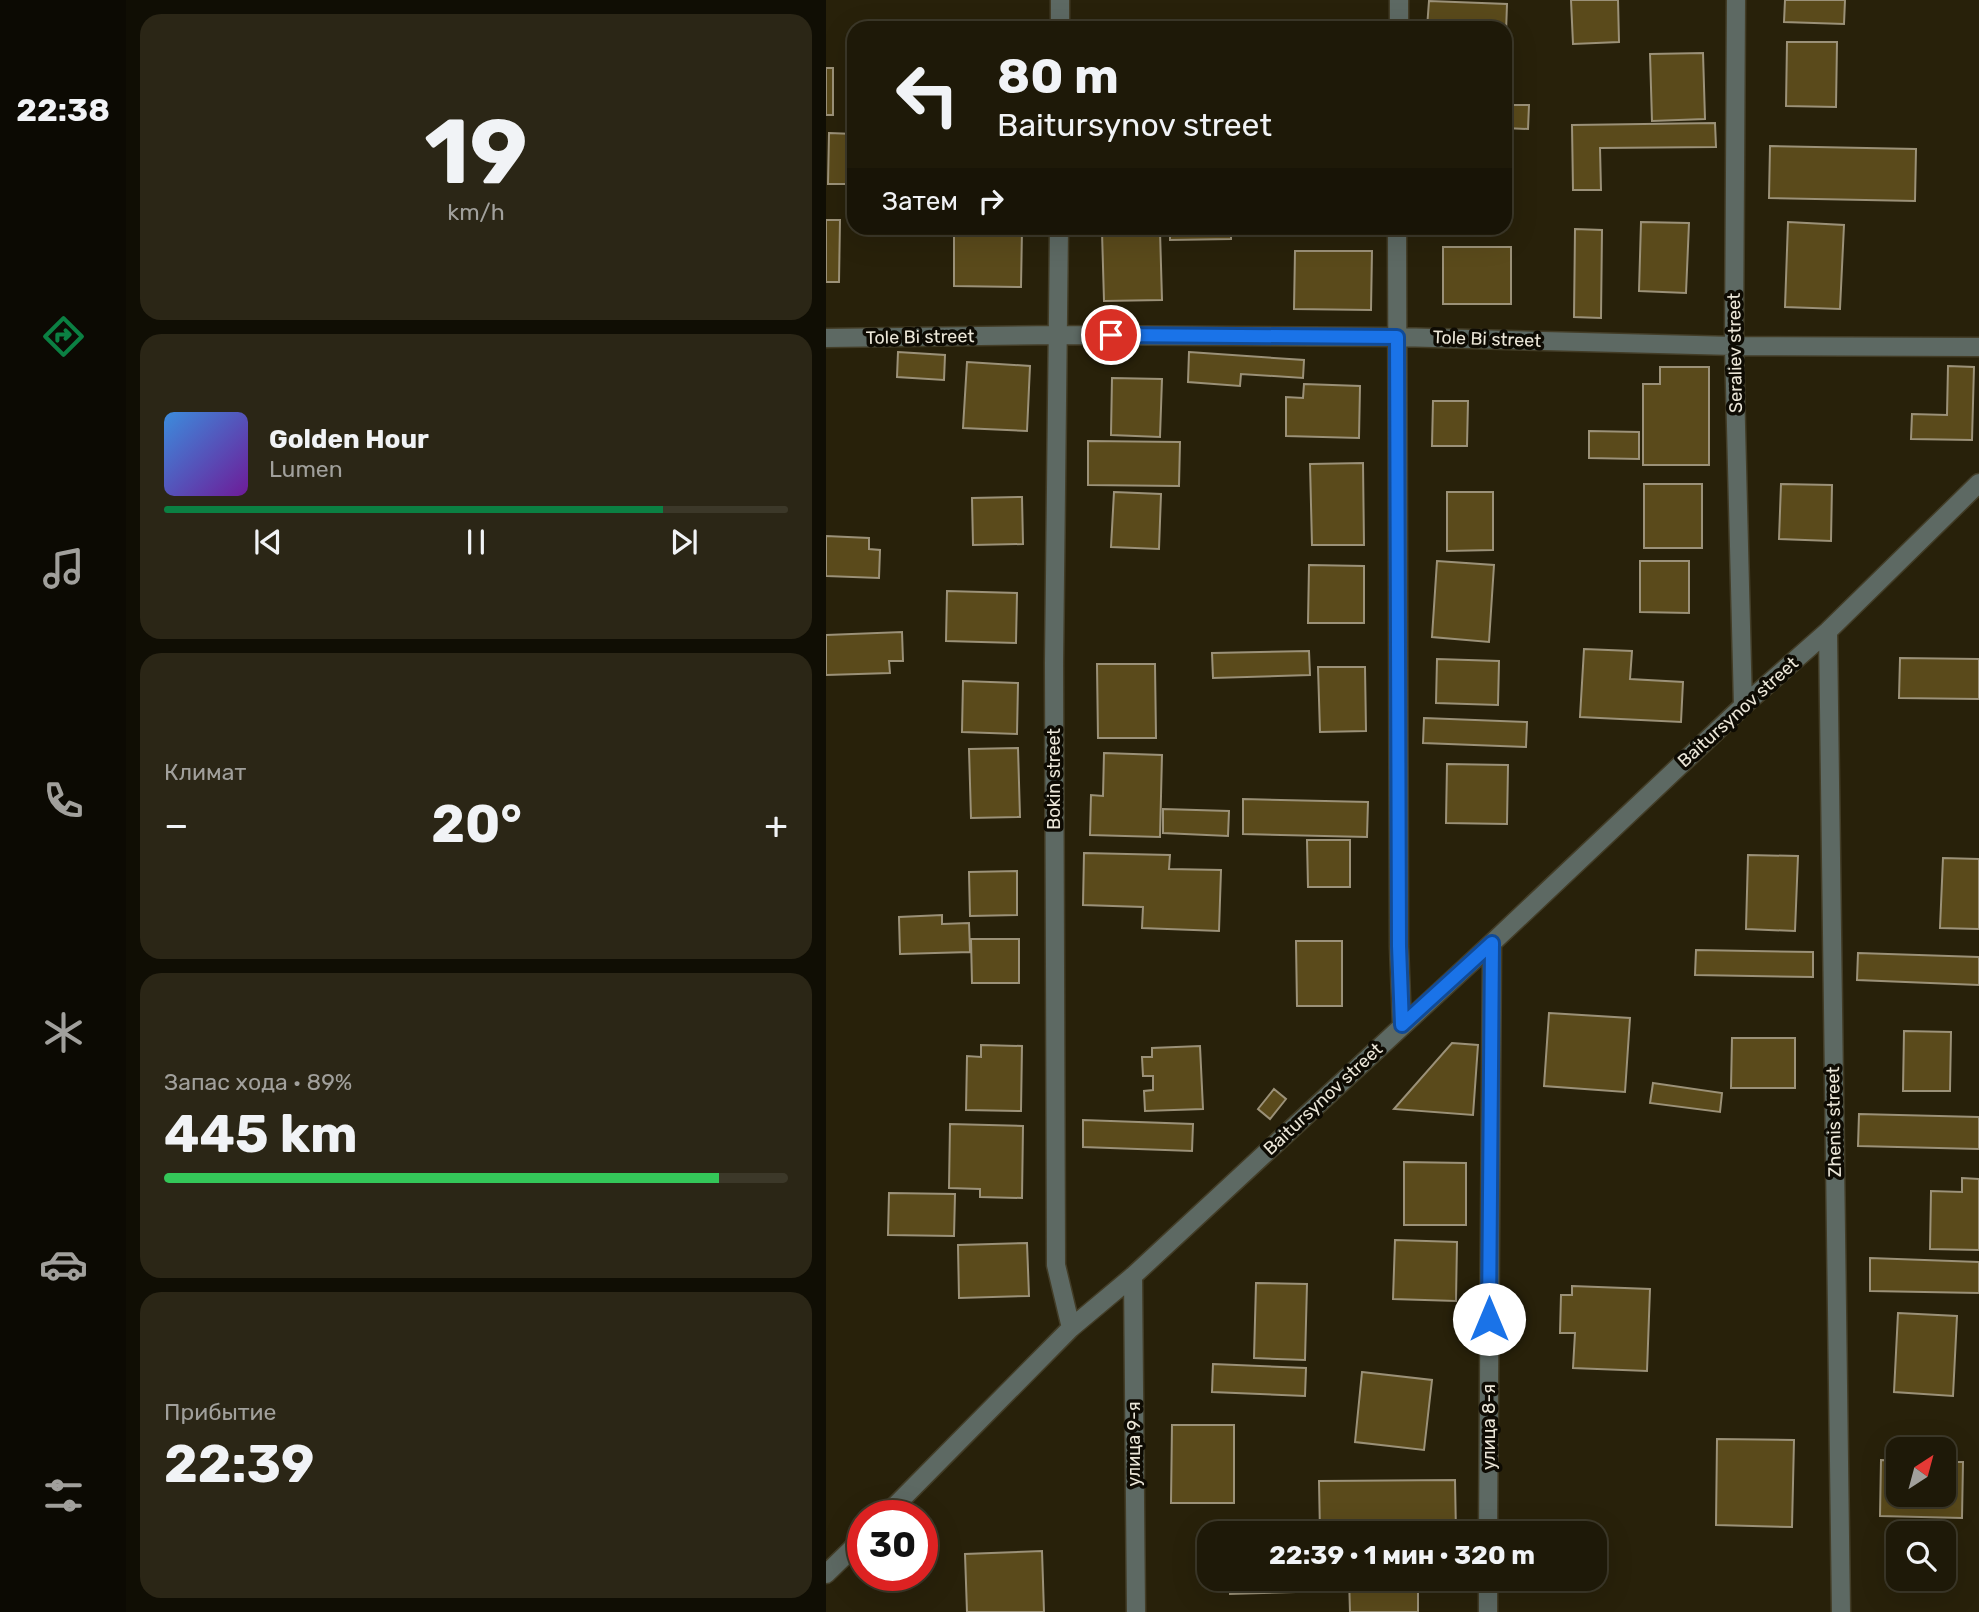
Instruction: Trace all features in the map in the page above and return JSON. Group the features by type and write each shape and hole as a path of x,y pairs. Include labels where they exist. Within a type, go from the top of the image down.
{"street":[{"path":"1060,0 1060,21"},
{"path":"1399,0 1399,21"},
{"name":"Seraliev street","path":"1736,0 1734,346 1743,706"},
{"name":"Bokin street","path":"1059,235 1054,663 1056,1252 1062,1298 1071,1328"},
{"path":"1397,235 1398,932 1402,1025"},
{"name":"Tole Bi street","path":"826,338 1059,335 1397,337 1734,346 1979,347"},
{"name":"Baitursynov street","path":"901,1500 1071,1328 1133,1276 1743,706 1828,631 1979,483"},
{"name":"Zhenis street","path":"1828,631 1841,1612"},
{"name":"улица 8-я","path":"1488,1521 1492,943"},
{"name":"улица 9-я","path":"1133,1276 1136,1612"},
{"path":"826,1574 847,1554"},
{"path":"1488,1591 1488,1612"}],"building":[{"path":"1571,0 1618,0 1619,42 1573,44"},
{"path":"1785,0 1845,0 1844,24 1784,22"},
{"path":"1429,1 1507,4 1506,21 1428,21"},
{"path":"1787,42 1837,42 1836,107 1786,106"},
{"path":"1703,53 1705,119 1652,121 1650,54"},
{"path":"826,68 833,68 833,115 826,115"},
{"path":"1512,105 1529,105 1528,129 1512,128"},
{"path":"1715,123 1716,147 1600,148 1601,190 1573,190 1572,125"},
{"path":"829,133 847,134 847,184 828,184"},
{"path":"1770,146 1916,149 1915,201 1769,198"},
{"path":"826,220 840,220 839,282 826,282"},
{"path":"1641,222 1689,223 1686,293 1639,291"},
{"path":"1788,222 1844,225 1840,309 1785,307"},
{"path":"1575,229 1602,230 1601,318 1574,317"},
{"path":"954,235 1022,235 1021,287 954,286"},
{"path":"1102,235 1160,235 1162,300 1104,301"},
{"path":"1170,235 1231,235 1231,239 1170,240"},
{"path":"1443,247 1511,247 1511,304 1443,304"},
{"path":"1295,251 1372,251 1371,310 1294,309"},
{"path":"898,352 945,355 944,380 897,377"},
{"path":"1189,352 1304,360 1303,378 1241,374 1240,386 1188,382"},
{"path":"967,362 1030,366 1027,431 963,428"},
{"path":"1948,366 1974,367 1972,440 1911,439 1912,414 1947,415"},
{"path":"1660,367 1709,367 1709,465 1643,465 1643,384 1660,384"},
{"path":"1112,378 1162,379 1160,437 1111,435"},
{"path":"1304,384 1360,386 1359,438 1286,436 1286,397 1303,398"},
{"path":"1433,401 1468,401 1467,446 1432,446"},
{"path":"1589,431 1639,432 1639,459 1589,458"},
{"path":"1088,441 1180,442 1179,486 1088,485"},
{"path":"1363,463 1364,545 1312,545 1310,464"},
{"path":"1644,484 1702,484 1702,548 1644,548"},
{"path":"1781,484 1832,485 1831,541 1779,539"},
{"path":"1114,492 1161,494 1159,549 1111,547"},
{"path":"1447,492 1493,492 1493,550 1447,551"},
{"path":"1022,497 1023,544 973,545 972,498"},
{"path":"826,536 869,538 869,549 880,550 879,578 826,576"},
{"path":"1437,561 1494,565 1489,642 1432,637"},
{"path":"1640,561 1689,561 1689,613 1640,612"},
{"path":"1309,565 1364,566 1364,623 1308,623"},
{"path":"947,591 1017,593 1016,643 946,641"},
{"path":"902,632 903,661 889,661 890,673 826,675 826,635"},
{"path":"1584,649 1632,651 1630,679 1683,682 1681,722 1580,717"},
{"path":"1309,651 1310,675 1213,678 1212,653"},
{"path":"1900,658 1979,659 1979,699 1899,698"},
{"path":"1437,659 1499,661 1498,705 1436,703"},
{"path":"1097,664 1155,664 1156,738 1098,738"},
{"path":"1318,667 1365,667 1366,731 1320,732"},
{"path":"963,681 1018,683 1017,734 962,732"},
{"path":"1424,718 1527,722 1526,747 1423,743"},
{"path":"1018,748 1020,817 971,818 969,749"},
{"path":"1104,753 1162,755 1160,837 1090,835 1091,795 1103,796"},
{"path":"1447,764 1508,765 1507,824 1446,823"},
{"path":"1243,799 1368,802 1367,837 1243,834"},
{"path":"1163,809 1229,811 1228,836 1163,833"},
{"path":"1307,840 1350,840 1350,887 1308,887"},
{"path":"1084,853 1170,855 1169,869 1221,870 1219,931 1142,928 1143,907 1083,905"},
{"path":"1748,855 1798,856 1795,931 1746,929"},
{"path":"1943,858 1979,859 1979,929 1940,928"},
{"path":"1017,871 1017,915 970,916 969,872"},
{"path":"942,915 942,924 969,923 970,952 900,954 899,917"},
{"path":"971,939 1019,939 1019,983 972,983"},
{"path":"1296,941 1342,941 1342,1006 1297,1006"},
{"path":"1696,950 1813,952 1813,977 1695,975"},
{"path":"1858,953 1979,957 1979,985 1857,980"},
{"path":"1549,1013 1630,1018 1625,1092 1544,1086"},
{"path":"1904,1031 1951,1032 1950,1091 1903,1091"},
{"path":"1732,1038 1795,1038 1795,1088 1731,1088"},
{"path":"1452,1043 1478,1045 1473,1115 1394,1109"},
{"path":"981,1045 1022,1046 1021,1111 966,1110 967,1056 981,1057"},
{"path":"1200,1046 1203,1109 1145,1111 1144,1091 1153,1090 1153,1076 1143,1076 1142,1057 1152,1057 1152,1048"},
{"path":"1653,1083 1722,1093 1720,1112 1650,1103"},
{"path":"1274,1089 1286,1099 1270,1119 1258,1109"},
{"path":"1859,1114 1979,1117 1979,1149 1858,1146"},
{"path":"1083,1120 1193,1124 1192,1151 1083,1147"},
{"path":"950,1124 1023,1126 1022,1198 980,1197 980,1189 949,1188"},
{"path":"1404,1162 1466,1163 1466,1225 1404,1225"},
{"path":"1962,1178 1979,1179 1979,1250 1930,1249 1931,1191 1962,1192"},
{"path":"889,1193 955,1194 954,1236 888,1235"},
{"path":"1395,1240 1457,1242 1456,1301 1393,1299"},
{"path":"1027,1243 1029,1296 959,1298 958,1245"},
{"path":"1870,1258 1979,1262 1979,1293 1870,1291"},
{"path":"1256,1283 1307,1284 1305,1360 1254,1358"},
{"path":"1572,1286 1650,1289 1647,1371 1573,1368 1575,1333 1560,1333 1561,1295 1572,1295"},
{"path":"1898,1313 1957,1316 1953,1396 1894,1392"},
{"path":"1213,1364 1306,1368 1305,1396 1212,1392"},
{"path":"1362,1372 1432,1380 1424,1450 1355,1442"},
{"path":"1172,1425 1234,1425 1234,1503 1171,1503"},
{"path":"1717,1439 1794,1440 1792,1527 1716,1525"},
{"path":"1881,1460 1886,1460 1886,1507 1956,1507 1956,1462 1963,1462 1962,1518 1880,1516"},
{"path":"1455,1480 1456,1521 1320,1521 1319,1481"},
{"path":"1042,1551 1044,1612 967,1612 965,1554"},
{"path":"1230,1591 1295,1591 1295,1592 1230,1594"},
{"path":"1349,1591 1418,1591 1418,1612 1350,1612"}],"route":[{"path":"1111,335 1397,337 1397,737 1402,1025 1492,943 1489,1319"}]}
